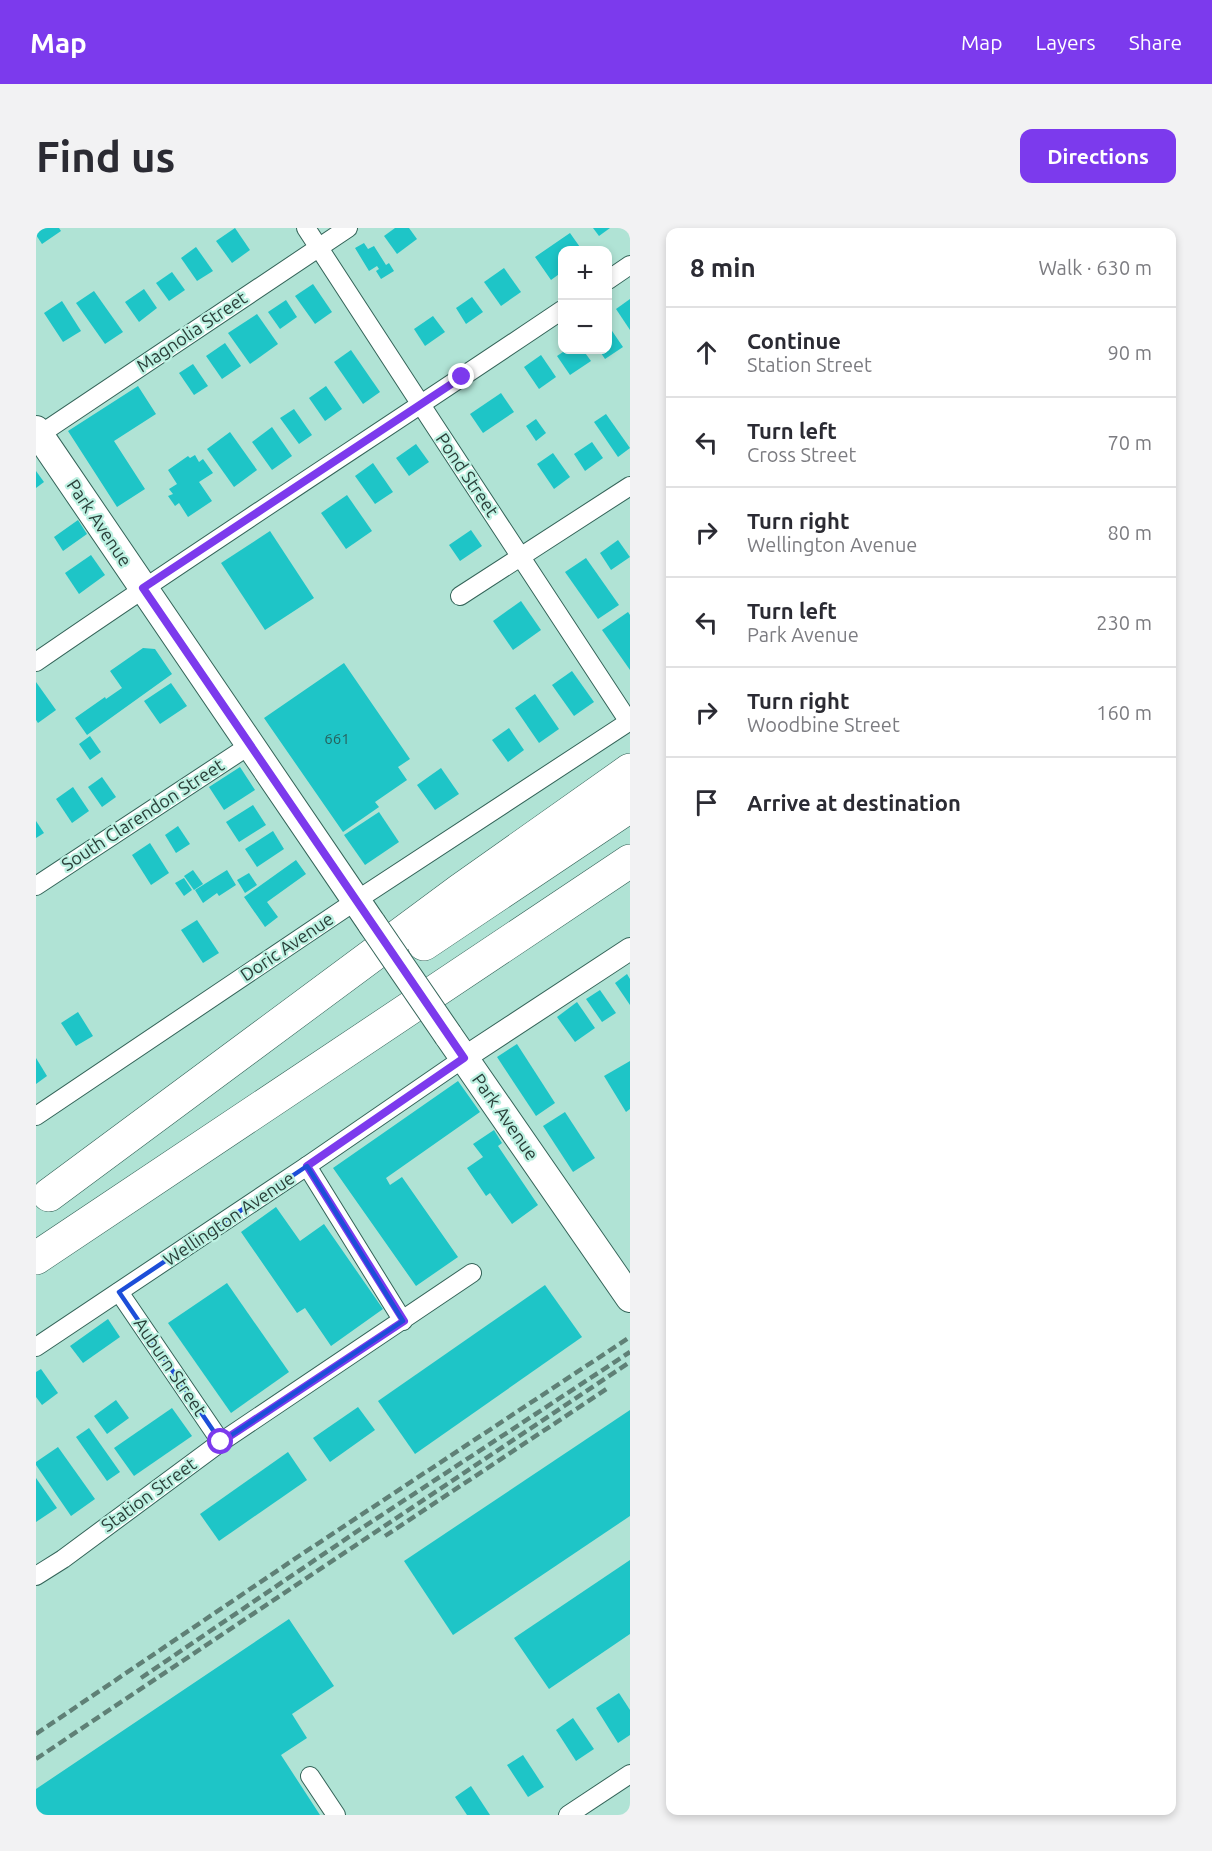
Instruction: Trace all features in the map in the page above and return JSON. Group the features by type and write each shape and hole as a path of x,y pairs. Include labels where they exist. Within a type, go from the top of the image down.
{"highway":[{"path":"42,1199 459,891 630,770"},
{"path":"42,1199 630,806"},
{"path":"36,1258 630,861"}],"main road":[{"name":"Park Avenue","path":"37,434 626,1292"}],"street":[{"name":"Pond Street","path":"306,228 630,722"},
{"name":"Magnolia Street","path":"37,434 348,228"},
{"path":"612,277 630,265"},
{"path":"36,662 143,588 421,406 558,313"},
{"path":"460,596 630,486"},
{"name":"Doric Avenue","path":"36,1116 364,912 630,722"},
{"name":"South Clarendon Street","path":"36,886 250,745"},
{"name":"Wellington Avenue","path":"36,1347 307,1166 456,1047 540,1010 630,949"},
{"path":"307,1166 404,1321"},
{"name":"Station Street","path":"36,1576 63,1559 221,1442 404,1321 472,1273"},
{"name":"Auburn Street","path":"119,1292 221,1442"},
{"path":"568,1815 630,1774"},
{"path":"310,1776 336,1815"}],"highlighted area":[{"path":"307,1166 403,1321 221,1442 119,1292"}],"building":[{"path":"36,228 59,228 61,231 42,244 36,235"},
{"path":"235,228 250,250 232,263 216,241"},
{"path":"395,228 409,228 417,239 397,254 384,236"},
{"path":"593,228 610,228 599,236"},
{"path":"570,233 579,246 558,246 558,275 551,280 535,257"},
{"path":"364,243 368,249 374,246 386,265 389,263 394,271 381,279 376,271 379,269 377,266 369,271 355,248"},
{"path":"196,247 213,271 197,281 181,258"},
{"path":"504,268 521,292 501,306 484,282"},
{"path":"172,272 185,290 169,301 156,283"},
{"path":"313,284 332,312 315,324 295,296"},
{"path":"144,289 157,308 139,322 125,302"},
{"path":"94,291 123,332 105,344 76,303"},
{"path":"472,297 483,312 466,324 456,308"},
{"path":"630,299 630,330 616,309"},
{"path":"286,300 297,317 280,329 268,312"},
{"path":"62,301 81,331 63,342 44,313"},
{"path":"257,314 278,344 250,364 228,333"},
{"path":"433,316 445,332 425,346 414,329"},
{"path":"612,331 623,347 605,359 602,354 612,354"},
{"path":"225,343 241,366 222,379 206,356"},
{"path":"351,350 380,392 363,404 334,362"},
{"path":"586,354 591,361 570,375 557,356"},
{"path":"541,355 556,377 539,389 524,367"},
{"path":"193,364 208,386 194,395 179,373"},
{"path":"138,386 156,414 114,441 145,489 117,507 68,431"},
{"path":"326,386 342,409 325,421 309,398"},
{"path":"501,393 514,412 483,433 470,414"},
{"path":"294,409 312,435 299,444 280,418"},
{"path":"606,414 630,448 618,457 594,422"},
{"path":"536,419 546,433 536,441 526,426"},
{"path":"272,427 292,456 272,470 252,442"},
{"path":"230,432 257,470 234,487 207,449"},
{"path":"592,442 603,458 585,471 574,454"},
{"path":"416,444 429,462 409,476 396,458"},
{"path":"553,453 570,477 554,489 537,464"},
{"path":"195,455 199,462 203,459 213,473 199,482 212,501 188,517 179,503 175,506 168,496 173,494 169,489 177,484 168,470 188,456 190,458"},
{"path":"373,463 393,492 375,504 355,476"},
{"path":"36,471 44,482 36,488"},
{"path":"347,495 372,531 346,549 321,513"},
{"path":"78,520 87,534 63,551 54,537"},
{"path":"471,530 482,546 460,561 449,545"},
{"path":"270,531 314,598 265,630 221,563"},
{"path":"618,540 630,557 611,570 600,553"},
{"path":"91,555 105,575 79,594 65,573"},
{"path":"586,558 619,605 598,619 565,572"},
{"path":"521,601 541,630 513,650 493,621"},
{"path":"628,612 630,615 630,670 602,630"},
{"path":"143,648 155,649 172,674 87,735 75,718 122,688 110,671"},
{"path":"344,663 410,759 398,767 407,780 375,802 379,807 343,832 264,718"},
{"path":"572,671 594,702 574,716 552,685"},
{"path":"36,682 56,710 38,723 36,720"},
{"path":"171,683 187,706 160,724 144,701"},
{"path":"535,694 559,729 539,743 515,708"},
{"path":"509,728 524,750 508,762 492,740"},
{"path":"90,736 101,752 90,760 79,744"},
{"path":"240,767 255,790 224,810 209,787"},
{"path":"441,768 459,794 435,810 417,785"},
{"path":"102,777 116,797 102,807 88,787"},
{"path":"73,787 89,811 72,823 56,799"},
{"path":"253,805 266,825 239,842 226,822"},
{"path":"379,812 399,842 365,865 344,835"},
{"path":"36,821 44,833 36,838"},
{"path":"178,826 190,844 176,853 165,835"},
{"path":"273,831 284,849 257,867 245,849"},
{"path":"150,843 169,873 151,885 132,855"},
{"path":"296,860 306,874 267,902 278,917 265,927 244,897"},
{"path":"193,870 203,884 194,890 184,876"},
{"path":"227,870 236,885 219,896 217,893 203,903 195,890"},
{"path":"249,873 257,885 245,893 237,880"},
{"path":"184,878 192,890 184,896 175,883"},
{"path":"197,920 219,953 203,963 181,930"},
{"path":"627,974 630,979 630,1005 615,983"},
{"path":"600,990 616,1013 602,1022 586,999"},
{"path":"577,1002 595,1028 575,1042 557,1017"},
{"path":"78,1012 93,1036 76,1046 61,1023"},
{"path":"517,1044 555,1103 536,1116 497,1057"},
{"path":"36,1058 47,1076 36,1084"},
{"path":"630,1061 630,1109 626,1112 604,1076"},
{"path":"458,1081 480,1112 386,1178 390,1185 402,1177 458,1257 416,1286 333,1168"},
{"path":"565,1112 595,1158 573,1172 543,1126"},
{"path":"494,1130 502,1143 498,1146 538,1205 512,1224 490,1193 486,1196 467,1168 483,1157 473,1144"},
{"path":"276,1207 300,1241 324,1224 383,1309 331,1346 305,1308 297,1313 241,1232"},
{"path":"227,1283 289,1372 231,1413 168,1323"},
{"path":"545,1285 582,1337 415,1454 378,1401"},
{"path":"108,1319 120,1337 83,1363 70,1346"},
{"path":"41,1369 58,1393 42,1405 36,1397 36,1372"},
{"path":"116,1400 129,1418 107,1434 94,1416"},
{"path":"358,1407 375,1430 330,1462 313,1438"},
{"path":"172,1408 192,1436 134,1476 114,1448"},
{"path":"630,1410 630,1516 453,1635 404,1561"},
{"path":"89,1428 120,1472 107,1481 76,1437"},
{"path":"58,1447 95,1499 71,1516 36,1465 36,1462"},
{"path":"288,1452 307,1480 219,1541 200,1514"},
{"path":"36,1478 57,1508 36,1522"},
{"path":"630,1560 630,1634 549,1689 514,1638"},
{"path":"289,1619 334,1686 292,1714 307,1738 281,1755 320,1815 36,1815 36,1789"},
{"path":"619,1693 630,1710 630,1735 618,1743 596,1708"},
{"path":"573,1718 594,1749 576,1761 556,1730"},
{"path":"523,1755 544,1787 528,1797 507,1765"},
{"path":"471,1786 490,1815 467,1815 455,1797"}],"railway":[{"path":"36,1734 299,1556 630,1337"},
{"path":"141,1678 362,1528 630,1352"},
{"path":"36,1759 630,1362"},
{"path":"385,1536 608,1388"}],"route":[{"path":"221,1442 404,1321 307,1166 464,1058 143,588 462,377"}]}
